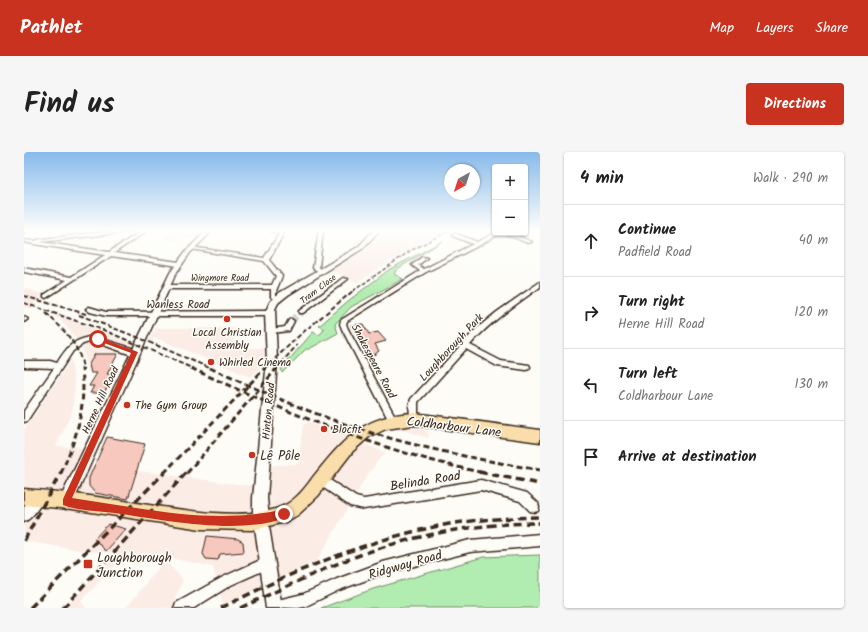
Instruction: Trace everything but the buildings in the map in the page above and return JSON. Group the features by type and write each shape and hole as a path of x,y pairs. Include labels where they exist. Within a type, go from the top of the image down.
{"main road":[{"path":"269,313 272,304 277,298 353,251"},
{"name":"Hinton Road","path":"262,520 260,498 272,361 269,313"},
{"name":"Coldharbour Lane","path":"31,497 190,519 238,522 262,520 288,513 312,493 350,444 370,430 394,420 414,419 540,436"}],"street":[{"path":"91,251 179,264"},
{"path":"46,296 114,251"},
{"name":"Herne Hill Road","path":"66,502 135,352 179,264 189,251"},
{"path":"212,251 266,260 278,276 273,294 277,298"},
{"path":"266,260 271,251"},
{"path":"318,251 316,268 320,271"},
{"name":"Shakespeare Road","path":"394,420 343,324 347,318 424,271 463,251"},
{"path":"424,258 415,265 424,271"},
{"path":"24,270 72,279"},
{"name":"Tram Close","path":"301,312 345,280"},
{"name":"Loughborough Park","path":"414,419 414,401 478,332 499,313 540,284"},
{"name":"Wingmore Road","path":"167,287 274,287"},
{"name":"Wanless Road","path":"89,309 106,314 269,313"},
{"path":"271,331 287,329 291,321"},
{"path":"24,418 75,345 92,338 135,352"},
{"path":"466,346 500,364 526,367"},
{"path":"24,364 50,364 59,366"},
{"name":"Belinda Road","path":"322,480 354,502 364,504 481,485 523,497 534,507"},
{"path":"24,516 31,497"},
{"path":"262,520 274,608"},
{"name":"Ridgway Road","path":"274,608 304,600 337,585 382,568 470,546 540,540"},
{"path":"181,608 227,581 267,563"}],"shaded area":[{"path":"364,251 406,251 357,282 330,270"},
{"path":"24,288 43,294 29,309 24,307"},
{"path":"54,314 136,345 151,337 156,328 235,328 233,348 265,348 264,364 250,377 156,338 126,355 118,353 110,368 103,368 100,374 89,374 82,349 71,332"},
{"path":"71,360 75,386 72,412 56,446 86,448 87,464 251,486 274,465 298,464 303,425 308,422 387,453 380,458 366,477 317,561 223,605 213,567 160,556 126,554 81,601 86,608 65,608 117,553 85,551 24,541 24,430"},
{"path":"386,427 426,428 429,438 405,431"},
{"path":"165,560 183,580 175,598 177,608 126,608"}],"green space":[{"path":"426,251 397,269 394,274 403,279 351,307 335,324 338,333 309,349 306,349 282,373 281,369 313,332 319,335 325,329 319,326 348,301 390,269"},
{"path":"540,555 540,608 321,608 373,589 483,557"}],"tunnel":[{"path":"291,321 301,312"}],"railway":[{"path":"353,291 410,251"},
{"path":"264,369 301,334 354,290"},
{"path":"24,296 86,314"},
{"path":"24,303 106,331 194,369"},
{"path":"46,313 70,338 78,352 83,369"},
{"path":"79,315 137,337 212,369"},
{"path":"276,369 297,345"},
{"path":"61,473 72,447 79,422 83,396 82,368"},
{"path":"191,368 242,391"},
{"path":"210,368 248,385"},
{"path":"259,390 277,368"},
{"path":"248,385 264,369"},
{"path":"242,391 248,385"},
{"path":"248,385 259,390"},
{"path":"253,396 259,390"},
{"path":"259,390 362,430 450,453 540,470"},
{"path":"164,473 242,391"},
{"path":"242,391 253,396"},
{"path":"187,473 253,396"},
{"path":"253,396 298,415 371,442 408,454 484,473"},
{"path":"24,541 61,472"},
{"path":"30,608 165,472"},
{"path":"63,608 187,472"},
{"path":"479,472 484,473"},
{"path":"484,473 540,484"},
{"path":"221,608 335,556 394,537 455,523 540,517"},
{"path":"240,608 345,561 404,541 449,531 495,525 540,523"}],"place":[{"name":"Local Christian Assembly","path":"227,319"},
{"name":"Whirled Cinema","path":"211,362"},
{"name":"The Gym Group","path":"127,405"},
{"name":"Blocfit","path":"324,429"},
{"name":"Lê Pôle","path":"252,455"},
{"name":"Loughborough Junction","path":"88,564"}],"route":[{"path":"98,339 135,352 66,502 190,519 217,521 238,522 262,520 284,514"}]}
